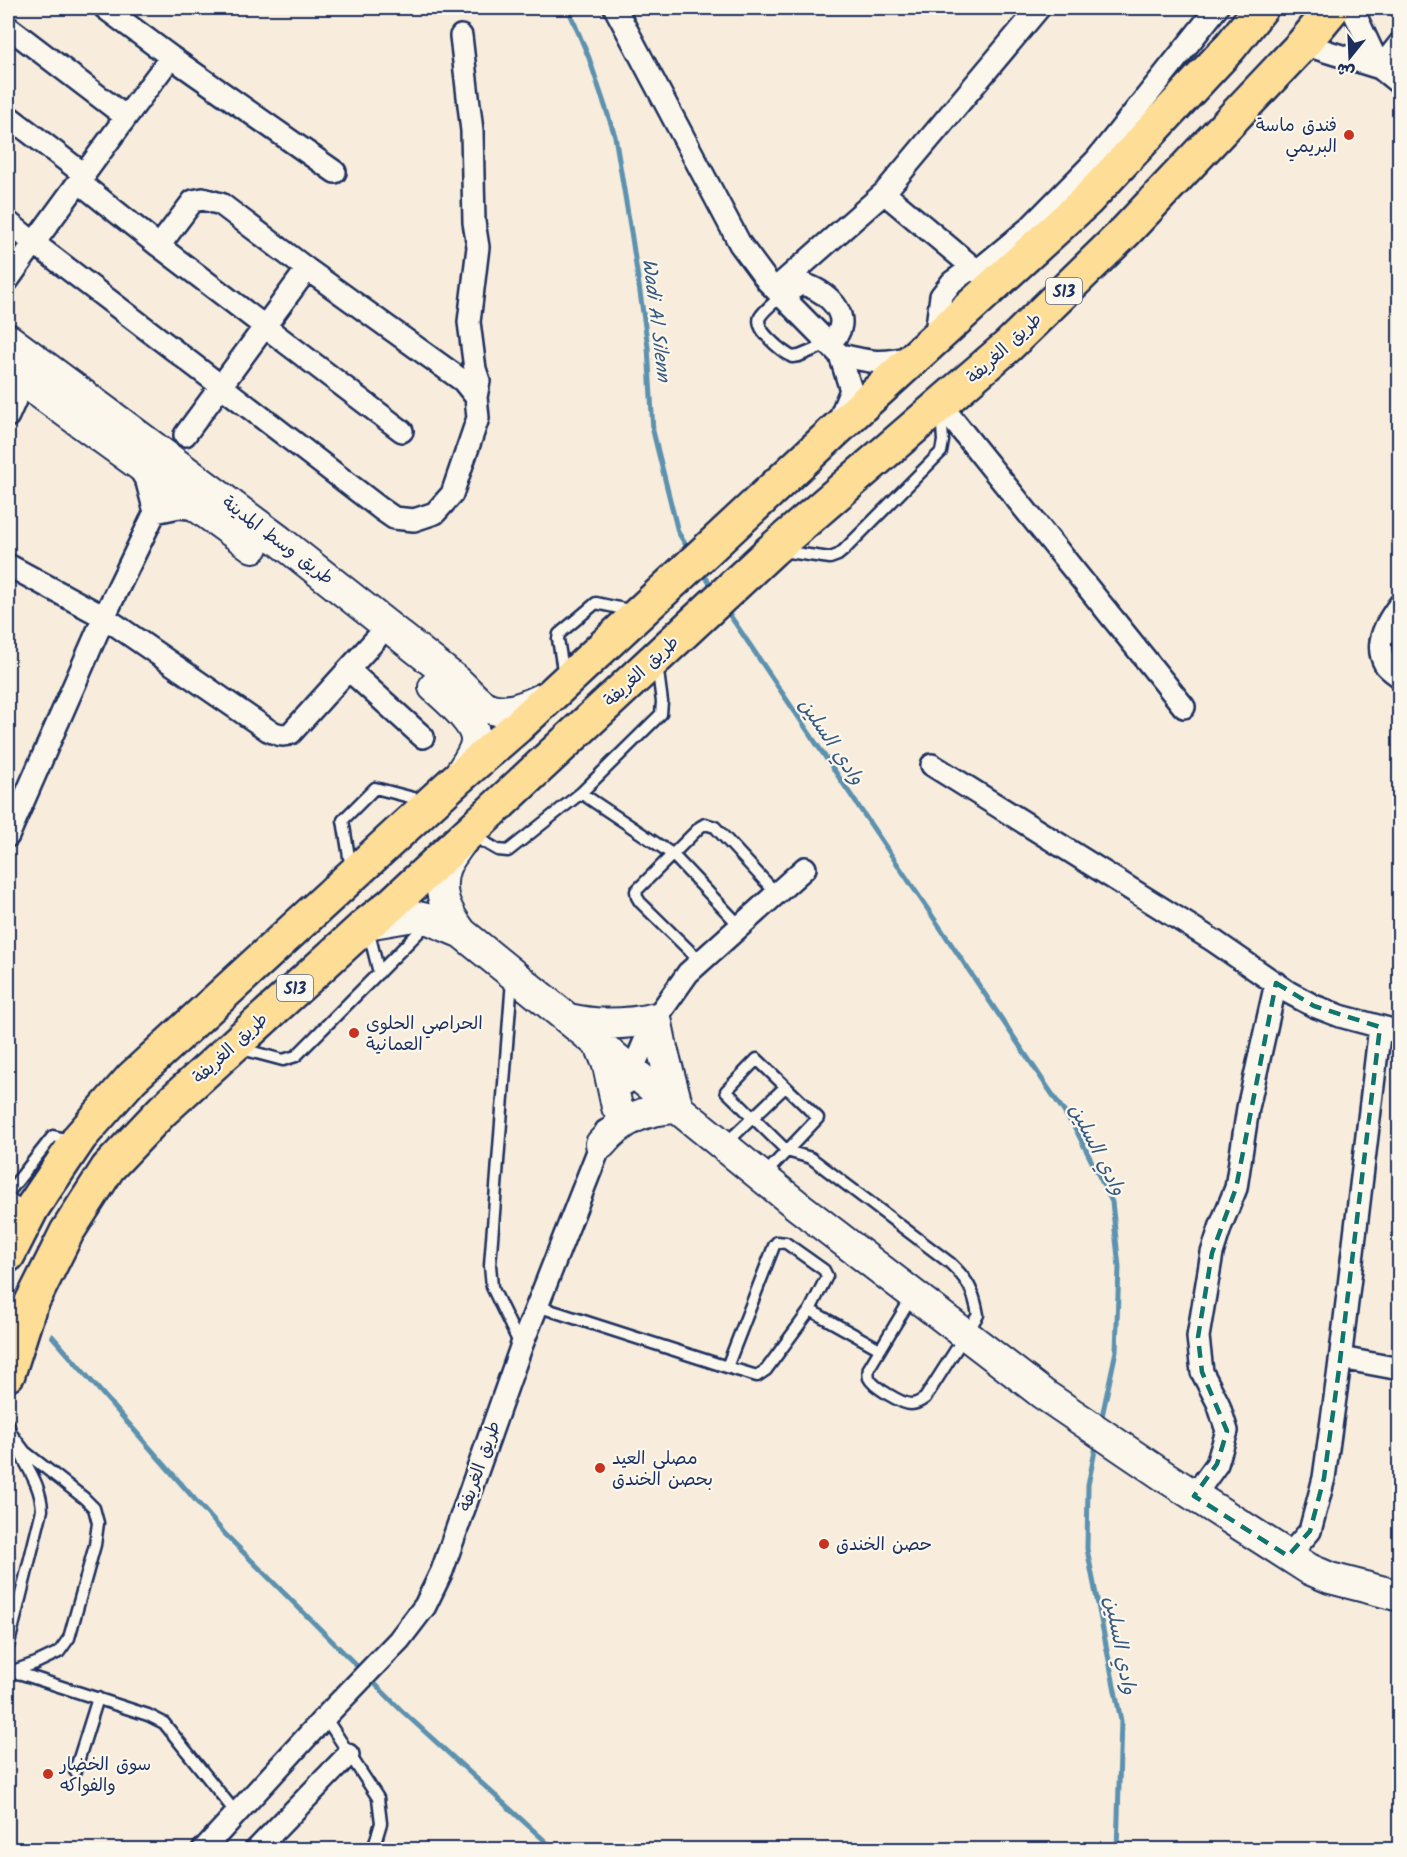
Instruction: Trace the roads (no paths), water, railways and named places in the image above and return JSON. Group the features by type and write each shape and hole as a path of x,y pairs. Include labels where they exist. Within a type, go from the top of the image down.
{"main road":[{"name":"S13","path":"8,1255 14,1202 77,1142 132,1078 559,688 926,348 984,277 1088,200 1230,47 1261,8"},
{"name":"طريق الغريفة","path":"8,1374 34,1299 67,1232 108,1168 162,1111 390,905 772,550 1008,346 1125,232 1303,44 1333,8"}],"street":[{"path":"105,8 335,172"},
{"path":"615,8 730,227 756,268 834,349 851,390 846,408 832,434"},
{"path":"778,292 884,193 1039,8"},
{"path":"984,277 982,267 1029,228 1096,160 1217,8"},
{"path":"1352,8 1380,68"},
{"path":"8,27 126,117"},
{"path":"8,222 394,518 414,520 435,513 452,494 478,418 476,397 479,381 475,369 469,322 478,247 474,222 472,130 461,36"},
{"path":"1380,68 1400,43"},
{"path":"1303,44 1380,68 1400,84"},
{"path":"8,280 171,57"},
{"path":"8,116 159,246 402,431"},
{"path":"884,193 984,277"},
{"path":"159,246 193,201 213,200 463,381 476,397"},
{"path":"8,836 104,618 155,512 139,451 162,441 173,440 185,435 307,269"},
{"path":"778,292 800,284 811,285 830,298 839,316 840,326 834,349"},
{"name":"طريق وسط المدينة","path":"8,339 139,451 202,509 376,639 414,669 461,712 475,733 476,743 457,779"},
{"path":"834,349 870,362 891,363 926,348"},
{"path":"8,416 15,376"},
{"name":"طريق وسط المدينة","path":"15,376 139,451 193,476 378,617 482,704 494,710 506,711 529,705 559,688"},
{"path":"941,405 1184,707"},
{"path":"185,435 185,462 193,476"},
{"path":"155,512 179,507 202,509"},
{"path":"8,565 104,618 268,730 280,735 286,736 291,733 376,639"},
{"path":"1400,604 1387,621 1381,643 1386,666 1400,677"},
{"path":"349,670 423,737"},
{"path":"932,765 1314,1006 1340,1016 1390,1029 1324,1478 1310,1531 1288,1556"},
{"path":"467,832 445,867 442,886 444,904 462,933 512,974 763,1177 1043,1394 1194,1496 1309,1569 1330,1578 1399,1593"},
{"name":"طريق الغريفة","path":"203,1850 399,1640 424,1606 442,1571 537,1306 601,1144 656,1017 688,973 700,961 805,868"},
{"path":"367,924 414,916 431,920 462,933"},
{"path":"1194,1496 1217,1464 1227,1431 1218,1403 1202,1372 1198,1337 1212,1253 1236,1188 1248,1108 1276,983"},
{"path":"569,1019 586,1023 613,1024 639,1022 656,1017 678,1108"},
{"path":"600,1045 608,1065 617,1107"},
{"path":"601,1144 612,1130 643,1112 660,1108 678,1108"},
{"path":"1341,1358 1400,1370"},
{"path":"256,1850 348,1755"}],"lane":[{"path":"778,292 761,316 759,321 762,332 792,357 834,349"},
{"path":"772,550 830,558 844,550 941,453 943,441 941,405"},
{"path":"467,832 498,850 508,851 581,793 661,714 662,702 656,657"},
{"path":"352,875 343,820 375,788 431,803"},
{"path":"581,793 672,854 740,926"},
{"path":"700,961 637,897 636,891 700,827 710,824 715,827 776,893"},
{"path":"232,1047 283,1060 296,1056 431,920"},
{"path":"367,924 379,973"},
{"path":"512,974 490,1265 495,1297 521,1347"},
{"path":"763,1177 787,1151 818,1118 757,1059 726,1091 787,1151 811,1158 950,1263 965,1277 975,1296 978,1315 966,1335 925,1398 918,1403 910,1404 902,1402 873,1384 869,1368 913,1294"},
{"path":"724,1145 785,1087"},
{"path":"537,1306 727,1367 757,1376 762,1374 810,1310 826,1279 826,1273 786,1243 777,1242 727,1367"},
{"path":"810,1310 880,1350"},
{"path":"8,1647 42,1510 38,1486 16,1448 9,1428"},
{"path":"9,1428 25,1452 94,1508 98,1523 95,1545 69,1638 59,1652 9,1672"},
{"path":"9,1672 98,1698 148,1715 164,1723 236,1813"},
{"path":"75,1771 98,1698"},
{"path":"330,1712 348,1755 378,1798 381,1822 373,1850"}],"waterway":[{"name":"Wadi Al Silenn","path":"568,8 589,58 615,136 648,347 653,431 678,532 690,552"},
{"name":"Wadi Al Silenn","path":"701,570 714,590"},
{"name":"وادي السلين","path":"725,608 1075,1128 1112,1202 1119,1267 1116,1351 1101,1421"},
{"path":"52,1336 225,1534 362,1671"},
{"name":"وادي السلين","path":"1097,1441 1088,1485 1087,1549 1121,1721 1117,1850"},
{"path":"369,1678 555,1850"}],"place":[{"name":"فندق ماسة البريمي","path":"1349,135"},
{"name":"الحراصي الحلوى العمانية","path":"354,1033"},
{"name":"مصلى العيد بحصن الخندق","path":"600,1468"},
{"name":"حصن الخندق","path":"824,1544"},
{"name":"سوق الخضار والفواكه","path":"48,1774"}]}
